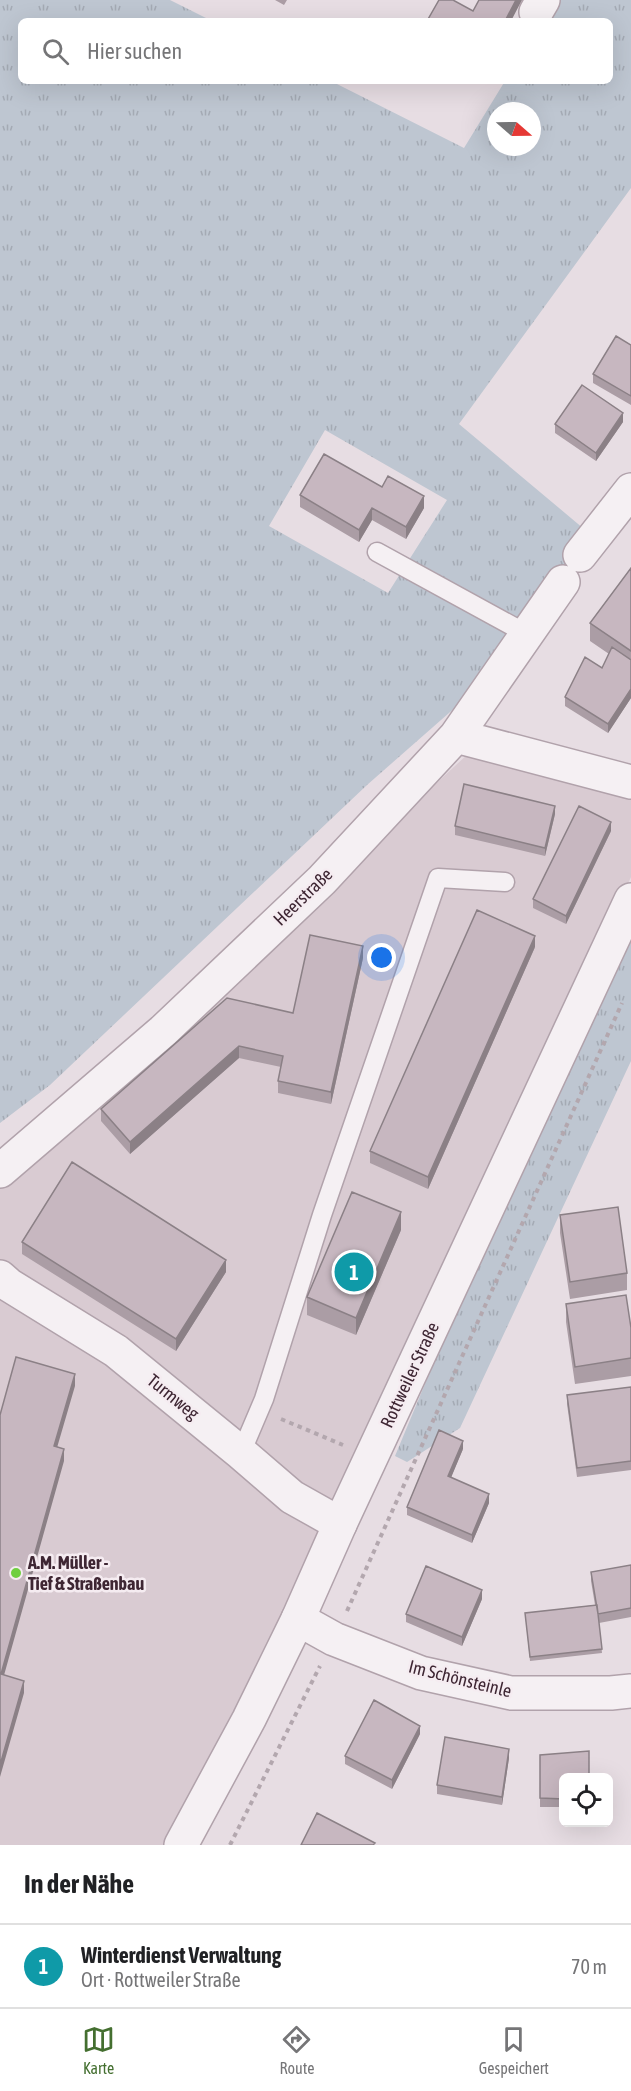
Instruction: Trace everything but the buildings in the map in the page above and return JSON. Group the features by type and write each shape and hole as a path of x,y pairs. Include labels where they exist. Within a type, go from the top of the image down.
{"street":[{"path":"580,555 631,490"},
{"name":"Heerstraße","path":"0,1171 163,1032 322,880 456,736 563,582"},
{"path":"456,736 631,782"},
{"name":"Rottweiler Straße","path":"181,1845 249,1719 298,1619 340,1524 631,900"},
{"name":"Turmweg","path":"0,1277 9,1285 116,1351 292,1497 340,1524"},
{"name":"Im Schönsteinle","path":"298,1619 334,1639 422,1673 512,1693 631,1691"}],"lane":[{"path":"377,552 527,634"},
{"path":"241,1453 264,1399 322,1215 438,878 505,882"}],"path":[{"path":"230,1845 334,1639 625,995"}],"shaded area":[{"path":"469,753 631,793 631,877 358,1474 172,1845 0,1845 0,1186"}],"green space":[{"path":"0,0 170,0 206,18 18,18 18,84 337,84 464,148 487,110 487,156 541,156 541,102 492,102 503,84 613,84 613,18 543,18 553,0 631,0 631,188 459,424 590,534 482,684 367,785 50,1085 0,1123","holes":["325,430 447,500 388,593 269,526"]},
{"path":"631,928 631,1061 460,1428 407,1462 395,1456 499,1206"}],"place":[{"name":"Winterdienst Verwaltung","path":"354,1272"},
{"name":"A.M. Müller - Tief & Straßenbau","path":"16,1573"}]}
